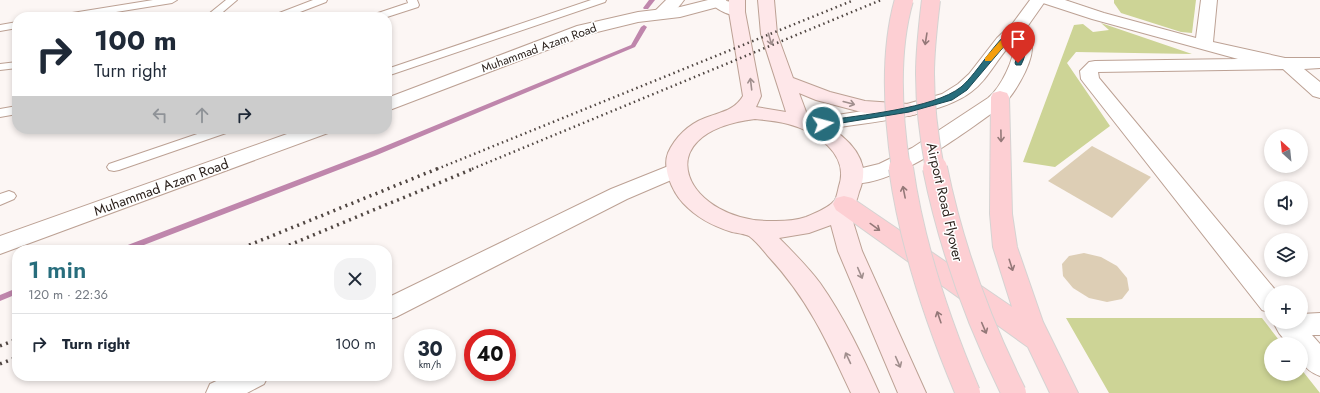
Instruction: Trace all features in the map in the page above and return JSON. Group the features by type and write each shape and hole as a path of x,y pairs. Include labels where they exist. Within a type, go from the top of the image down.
{"main road":[{"path":"766,0 769,34 785,82 806,123"},
{"path":"904,0 896,40 894,77 894,111 898,160 907,208 924,272 940,320 968,393"},
{"name":"Airport Road Flyover","path":"931,0 925,47 924,84 927,119 935,163 957,257 977,310 1003,372 1014,393"},
{"path":"727,4 752,96 746,107 734,115"},
{"path":"785,82 823,96 864,107 909,110"},
{"path":"1000,97 1001,214 1005,247 1030,322 1064,393"},
{"path":"755,113 778,115 806,123 834,139 848,157 854,177 841,207 816,223 788,230 757,230 726,222 700,208 684,190 676,170 679,151 691,134 710,122 734,115 755,113"},
{"path":"841,207 936,266 1038,339"},
{"path":"841,207 850,251 912,393"},
{"path":"757,230 790,264 811,290 836,330 865,393"}],"street":[{"path":"660,14 676,0"},
{"path":"806,123 909,110 949,98 965,88 1003,42 1019,27 1038,0"},
{"path":"1049,0 1098,16 1204,45 1288,64 1320,92"},
{"path":"1204,45 1209,0"},
{"name":"Muhammad Azam Road","path":"392,103 583,30 638,17 727,4"},
{"path":"854,177 866,176 917,155 961,126 1000,97 1014,73 1022,53 1023,43 1019,27"},
{"path":"1264,294 1090,79 1090,71 1095,66 1320,63"},
{"name":"Muhammad Azam Road","path":"0,245 307,134"},
{"path":"392,308 619,194 676,170"},
{"path":"1308,324 1320,324"},
{"path":"1291,329 1320,364"},
{"path":"220,393 244,381"}],"lane":[{"path":"97,12 172,0"},
{"path":"216,12 232,0"},
{"path":"291,12 322,0"},
{"path":"391,12 414,4 412,0"},
{"path":"564,0 575,9"},
{"path":"392,71 601,0"},
{"path":"0,28 12,26"},
{"path":"0,67 12,66"},
{"path":"0,113 12,111"},
{"path":"114,167 210,134"}],"green space":[{"path":"1114,0 1196,0 1192,33 1181,32 1121,13 1114,3"},
{"path":"1101,23 1192,54 1076,52 1067,63 1110,126 1055,167 1023,162 1074,25 1083,24 1093,32 1109,30"},
{"path":"1066,318 1262,318 1264,321 1264,329 1270,329 1277,337 1264,337 1264,381 1308,381 1308,378 1320,393 1109,393"}],"building":[{"path":"1092,146 1151,177 1112,218 1048,181"},
{"path":"1084,253 1101,257 1117,266 1127,278 1129,290 1122,299 1107,302 1089,298 1073,288 1063,276 1062,264 1069,256"}],"waterway":[{"path":"646,8 652,0"},
{"path":"136,245 375,153 633,46 644,27"},
{"path":"0,298 12,293"}],"railway":[{"path":"437,169 854,0"},
{"path":"472,169 881,0"},
{"path":"249,245 439,168"},
{"path":"289,245 475,168"},
{"path":"0,346 12,341"},
{"path":"0,364 12,359"}],"slow traffic":[{"path":"988,60 1003,42 1019,27 1021,35"}],"route":[{"path":"823,124 909,110 949,98 965,88 975,78 1003,42 1019,27 1023,43 1022,53 1018,63"}]}
